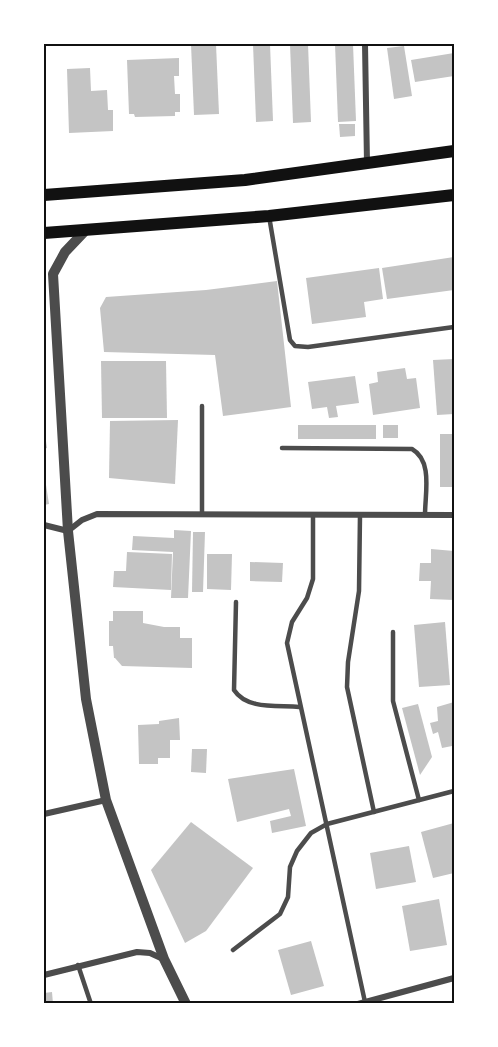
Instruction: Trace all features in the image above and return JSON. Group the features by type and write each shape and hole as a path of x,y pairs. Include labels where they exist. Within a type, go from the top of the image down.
{"main road":[{"path":"44,195 245,180 454,151"},
{"path":"44,233 84,232 268,216 454,195"}],"street":[{"path":"365,44 367,164"},
{"path":"84,232 65,252 53,274 68,531 86,699 106,800 164,959 186,1004"},
{"path":"68,531 82,520 97,514 454,515"},
{"path":"44,525 68,531"},
{"path":"44,814 106,800"},
{"path":"44,975 136,952 150,953 164,959"},
{"path":"361,1003 454,978"}],"lane":[{"path":"268,216 290,340 295,346 308,347 454,327"},
{"path":"202,406 202,513"},
{"path":"282,448 412,448 421,454 425,464 425,515"},
{"path":"313,515 313,579 307,598 292,622 287,643 299,707 327,824 361,1003"},
{"path":"360,515 358,591 348,662 347,687 374,812"},
{"path":"236,602 234,690 240,699 253,704 299,707"},
{"path":"393,632 393,700 419,800"},
{"path":"233,950 280,914 288,897 290,867 297,851 311,833 327,824 454,791"},
{"path":"78,965 91,1004"}],"building":[{"path":"191,44 216,44 219,114 194,115"},
{"path":"253,44 270,44 273,121 256,122"},
{"path":"290,44 308,44 311,122 293,123"},
{"path":"335,44 353,44 356,121 338,122"},
{"path":"404,46 412,96 394,99 387,48"},
{"path":"454,53 454,76 415,82 411,60"},
{"path":"179,58 179,76 174,76 175,94 180,94 180,112 175,112 175,116 135,117 134,114 129,114 127,60"},
{"path":"90,68 91,91 107,90 108,110 113,110 113,131 69,133 67,69"},
{"path":"339,124 355,124 355,136 340,137"},
{"path":"454,257 454,290 387,299 382,268"},
{"path":"379,268 383,299 364,302 366,317 312,324 306,278"},
{"path":"277,281 291,407 223,416 215,355 104,352 100,308 106,297 206,290"},
{"path":"454,359 454,414 437,415 433,360"},
{"path":"101,361 166,361 167,418 102,418"},
{"path":"405,368 407,379 416,378 420,408 373,415 369,384 378,382 377,372"},
{"path":"355,376 359,403 336,406 338,417 329,418 327,407 312,409 308,382"},
{"path":"178,420 175,484 109,478 110,421"},
{"path":"298,425 376,425 376,439 298,439"},
{"path":"383,425 398,425 398,438 383,438"},
{"path":"44,428 47,448 44,449"},
{"path":"440,434 454,434 454,487 440,487"},
{"path":"44,485 46,485 49,504 44,505"},
{"path":"174,530 191,531 188,598 171,598 173,552 132,550 133,536 174,538"},
{"path":"193,532 205,532 203,592 192,592"},
{"path":"431,549 454,551 454,600 430,599 431,581 419,581 420,563 431,563"},
{"path":"127,552 172,554 171,590 113,587 114,571 126,571"},
{"path":"207,554 232,554 231,590 207,589"},
{"path":"250,562 283,563 282,582 250,581"},
{"path":"113,611 143,611 143,623 180,627 180,638 192,638 192,668 122,666 115,658 145,657 114,658 113,646 109,646 109,621 113,621"},
{"path":"445,622 450,685 419,687 414,625"},
{"path":"454,702 454,754 452,746 442,748 438,732 433,734 430,723 438,721 437,707"},
{"path":"418,704 432,757 420,775 402,708"},
{"path":"179,718 180,740 170,740 170,758 158,758 158,764 139,764 138,725 159,724 159,721"},
{"path":"192,749 207,749 206,773 191,772"},
{"path":"294,769 306,826 272,833 270,821 291,816 289,809 237,822 228,779"},
{"path":"191,822 253,868 206,931 185,943 151,870"},
{"path":"454,823 454,873 433,878 421,832"},
{"path":"409,846 416,882 376,889 370,853"},
{"path":"439,899 447,945 410,951 402,906"},
{"path":"311,941 324,986 291,995 278,950"},
{"path":"52,992 53,1004 44,1004 44,993"}]}
